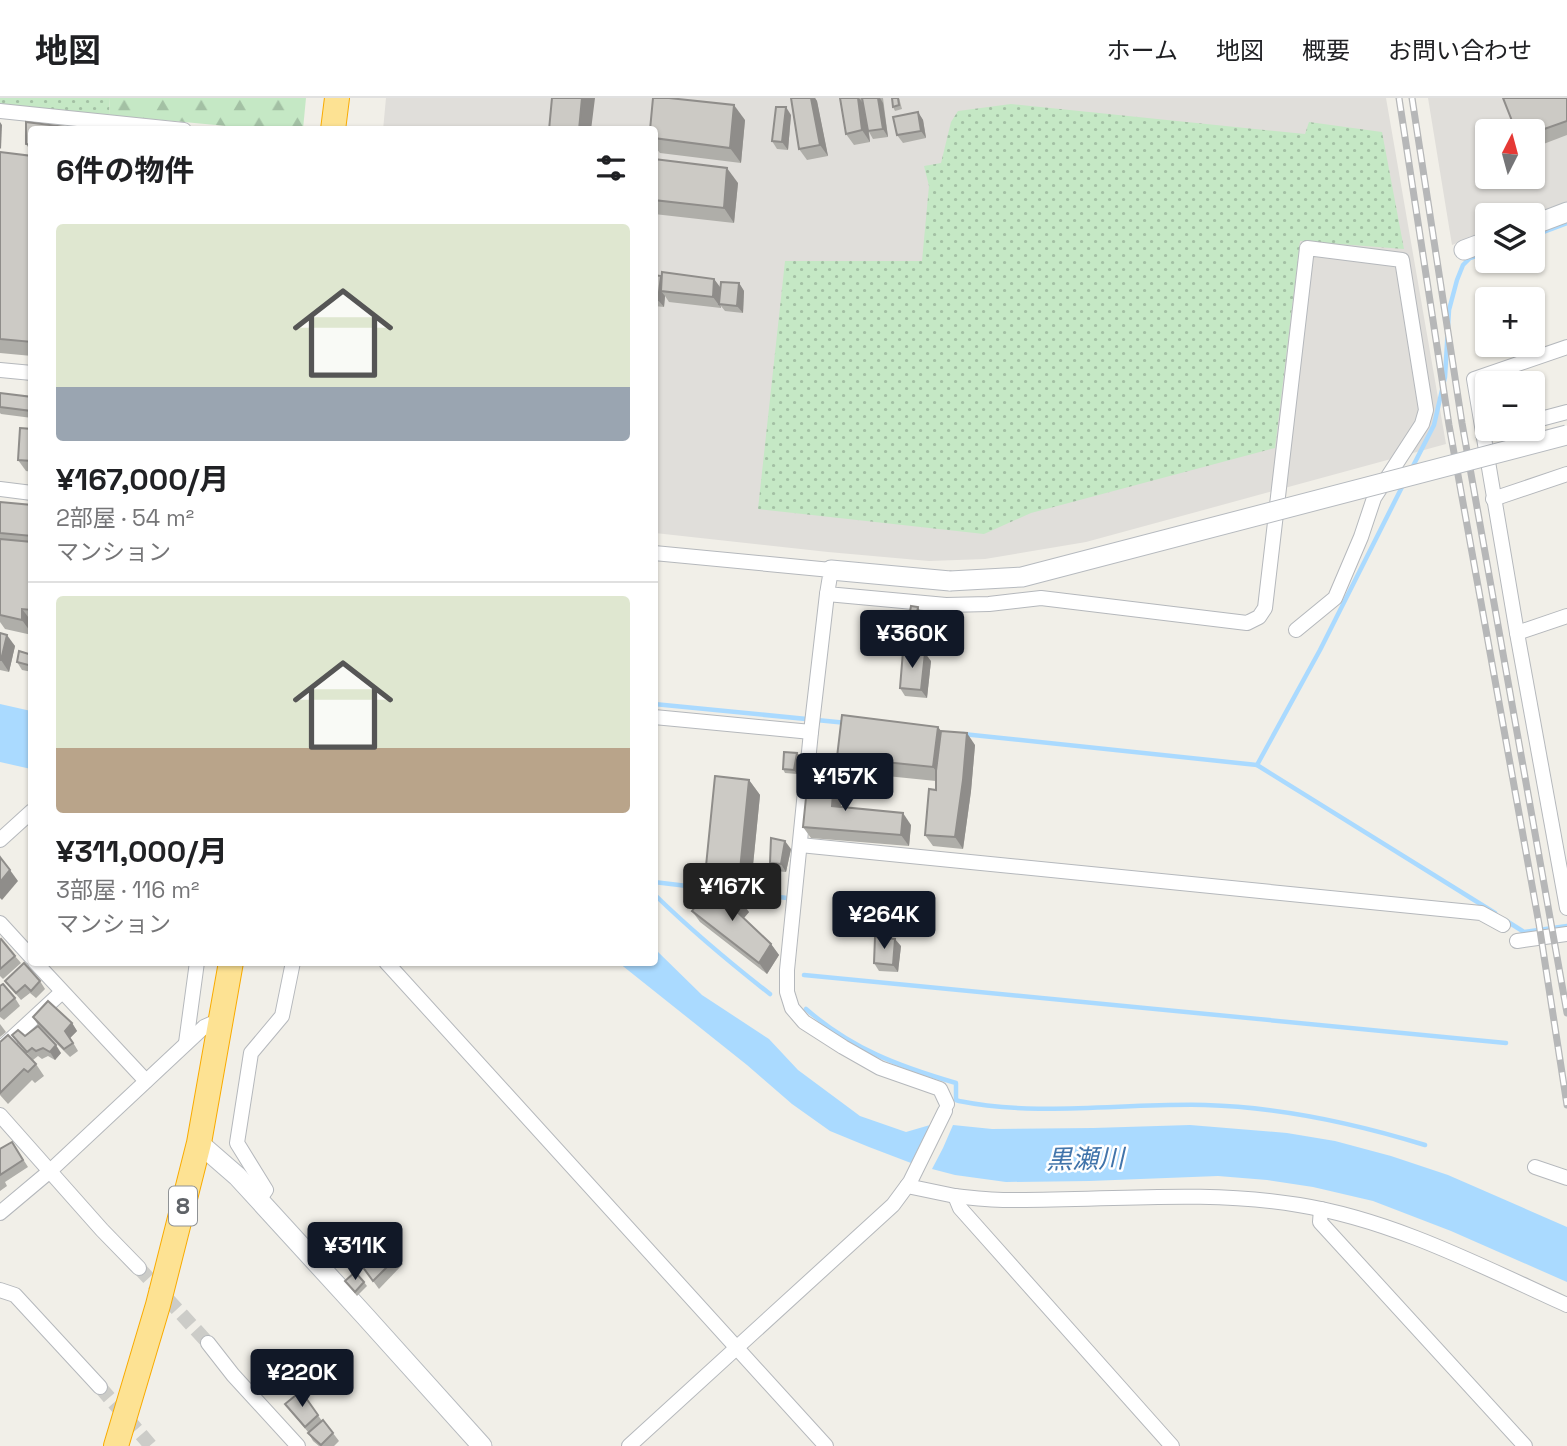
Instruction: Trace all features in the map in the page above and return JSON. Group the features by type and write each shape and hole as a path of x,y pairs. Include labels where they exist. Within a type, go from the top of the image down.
{"highway":[{"path":"334,126 337,98"},
{"name":"8","path":"116,1446 158,1305 199,1143 230,966"}],"street":[{"path":"0,111 145,126"},
{"path":"1545,220 1567,212"},
{"path":"1464,250 1475,246"},
{"path":"827,594 946,605 989,604 1041,597 1247,623 1259,617 1265,608 1307,248 1402,260 1426,410 1422,424 1374,498 1335,598 1296,630"},
{"path":"1497,371 1567,346"},
{"path":"0,370 28,373"},
{"path":"1545,418 1567,412"},
{"path":"658,553 950,582 1022,577 1567,435"},
{"path":"1484,441 1517,633 1563,862 1567,908"},
{"path":"1493,499 1567,474"},
{"path":"0,489 28,492"},
{"path":"629,1446 893,1205 908,1184 946,1108 940,1089 880,1068 843,1048 804,1021 792,1008 787,992 811,732 831,570"},
{"path":"1517,633 1567,616"},
{"path":"658,717 811,732"},
{"path":"0,840 28,815"},
{"path":"800,845 1481,913 1503,925"},
{"path":"3,933 28,955"},
{"path":"1517,941 1567,934"},
{"path":"39,966 146,1082"},
{"path":"186,1043 196,966"},
{"path":"259,1200 265,1190 237,1143 251,1053 282,1016 292,966"},
{"path":"390,966 826,1446"},
{"path":"0,1049 62,992"},
{"path":"0,1213 50,1171 204,1027 222,1019"},
{"path":"0,1115 139,1268"},
{"path":"199,1143 237,1176 482,1446"},
{"path":"1535,1167 1567,1178"},
{"path":"908,1184 955,1196 1004,1200 1214,1196 1297,1204 1409,1234 1567,1305"},
{"path":"955,1196 960,1208 1172,1446"},
{"path":"1321,1209 1320,1222 1525,1446"},
{"path":"0,1290 15,1296 100,1387"},
{"path":"208,1343 298,1446"}],"shaded area":[{"path":"386,98 1386,98 1446,444 1086,542 985,559 929,561 658,533 658,126 383,126"},
{"path":"1428,98 1567,98 1567,203 1545,211 1545,203 1475,203 1475,236 1452,245"}],"green space":[{"path":"0,98 110,98 109,115 0,104"},
{"path":"110,98 306,98 303,126 228,126 109,115"},
{"path":"1011,104 1305,134 1309,122 1382,132 1404,249 1300,241 1275,448 1031,513 984,534 758,509 785,261 922,261 929,186 924,166 941,163 951,122 958,111"}],"water":[{"path":"0,704 28,710 28,768 0,762"},
{"path":"658,952 702,995 769,1039 798,1070 860,1116 906,1132 930,1125 911,1163 830,1131 792,1104 623,966 658,966"},
{"name":"黒瀬川","path":"953,1125 992,1129 1190,1125 1287,1133 1335,1141 1448,1175 1567,1227 1567,1282 1451,1231 1373,1201 1313,1187 1218,1176 1006,1182 932,1169"}],"building":[{"path":"552,98 582,98 579,126 549,126"},
{"path":"653,98 734,105 730,148 658,139 658,126 650,126"},
{"path":"791,98 811,98 820,145 799,149"},
{"path":"840,98 858,98 862,130 846,134"},
{"path":"862,98 878,98 883,129 868,131"},
{"path":"892,98 898,98 899,105 893,107"},
{"path":"1503,98 1567,98 1567,121 1545,129 1545,119 1511,119"},
{"path":"776,107 786,107 782,142 772,141"},
{"path":"918,112 921,131 897,135 893,117"},
{"path":"26,122 58,126 28,126 26,144"},
{"path":"0,152 28,156 28,342 0,339"},
{"path":"658,159 727,168 724,208 658,200"},
{"path":"662,272 714,279 713,297 661,291"},
{"path":"658,276 661,276 658,300"},
{"path":"721,282 739,283 737,306 719,304"},
{"path":"0,393 28,396 28,410 0,407"},
{"path":"20,428 28,429 28,461 18,460"},
{"path":"0,502 28,505 28,536 0,533"},
{"path":"0,539 28,542 28,610 22,609 22,620 0,615"},
{"path":"911,606 918,607 916,619 909,617"},
{"path":"0,633 7,635 1,660 0,660"},
{"path":"19,651 28,654 28,665 17,662"},
{"path":"903,651 925,653 921,690 900,688"},
{"path":"842,715 938,727 933,767 837,757"},
{"path":"941,731 967,733 955,837 925,835 929,789 936,790"},
{"path":"784,752 797,753 794,770 783,769"},
{"path":"715,776 749,780 740,870 706,866"},
{"path":"808,778 834,781 832,806 903,813 901,835 803,827"},
{"path":"771,838 785,841 781,864 770,863"},
{"path":"0,857 10,870 0,882"},
{"path":"710,888 721,897 726,889 741,901 734,909 771,944 759,963 692,911"},
{"path":"875,937 895,939 893,965 874,963"},
{"path":"0,940 15,956 0,969"},
{"path":"24,963 40,981 31,991 25,985 16,993 5,981"},
{"path":"3,984 15,998 0,1011 0,986"},
{"path":"48,1001 72,1023 65,1031 73,1043 64,1049 33,1017"},
{"path":"38,1026 56,1045 50,1052 43,1048 36,1051 32,1048 27,1052 12,1035 18,1030 25,1036"},
{"path":"8,1035 36,1064 28,1072 24,1069 0,1093 0,1042"},
{"path":"12,1142 23,1160 0,1175 0,1149"},
{"path":"386,1245 398,1256 373,1281 362,1266"},
{"path":"355,1272 364,1282 355,1292 345,1281"},
{"path":"301,1391 318,1415 305,1427 285,1404"},
{"path":"323,1420 333,1433 321,1445 308,1433"}],"waterway":[{"path":"1545,231 1567,223"},
{"path":"1412,468 1434,425 1445,377 1449,310 1457,280 1463,265 1475,256"},
{"path":"1257,765 1320,650 1403,485"},
{"path":"658,704 847,723"},
{"path":"963,734 1257,765 1495,913"},
{"path":"658,882 787,898"},
{"path":"658,898 710,946 770,994"},
{"path":"1505,920 1524,932 1567,926"},
{"path":"804,975 1506,1043"},
{"path":"806,1009 841,1035 876,1055 956,1083 956,1100 959,1101 989,1106 1050,1109 1233,1106 1344,1123 1425,1145"}],"tunnel":[{"path":"139,1268 208,1343"},
{"path":"100,1387 151,1446"}],"railway":[{"path":"1399,98 1449,425 1539,924 1567,1105"},
{"path":"1412,98 1462,423 1567,1013"}]}
